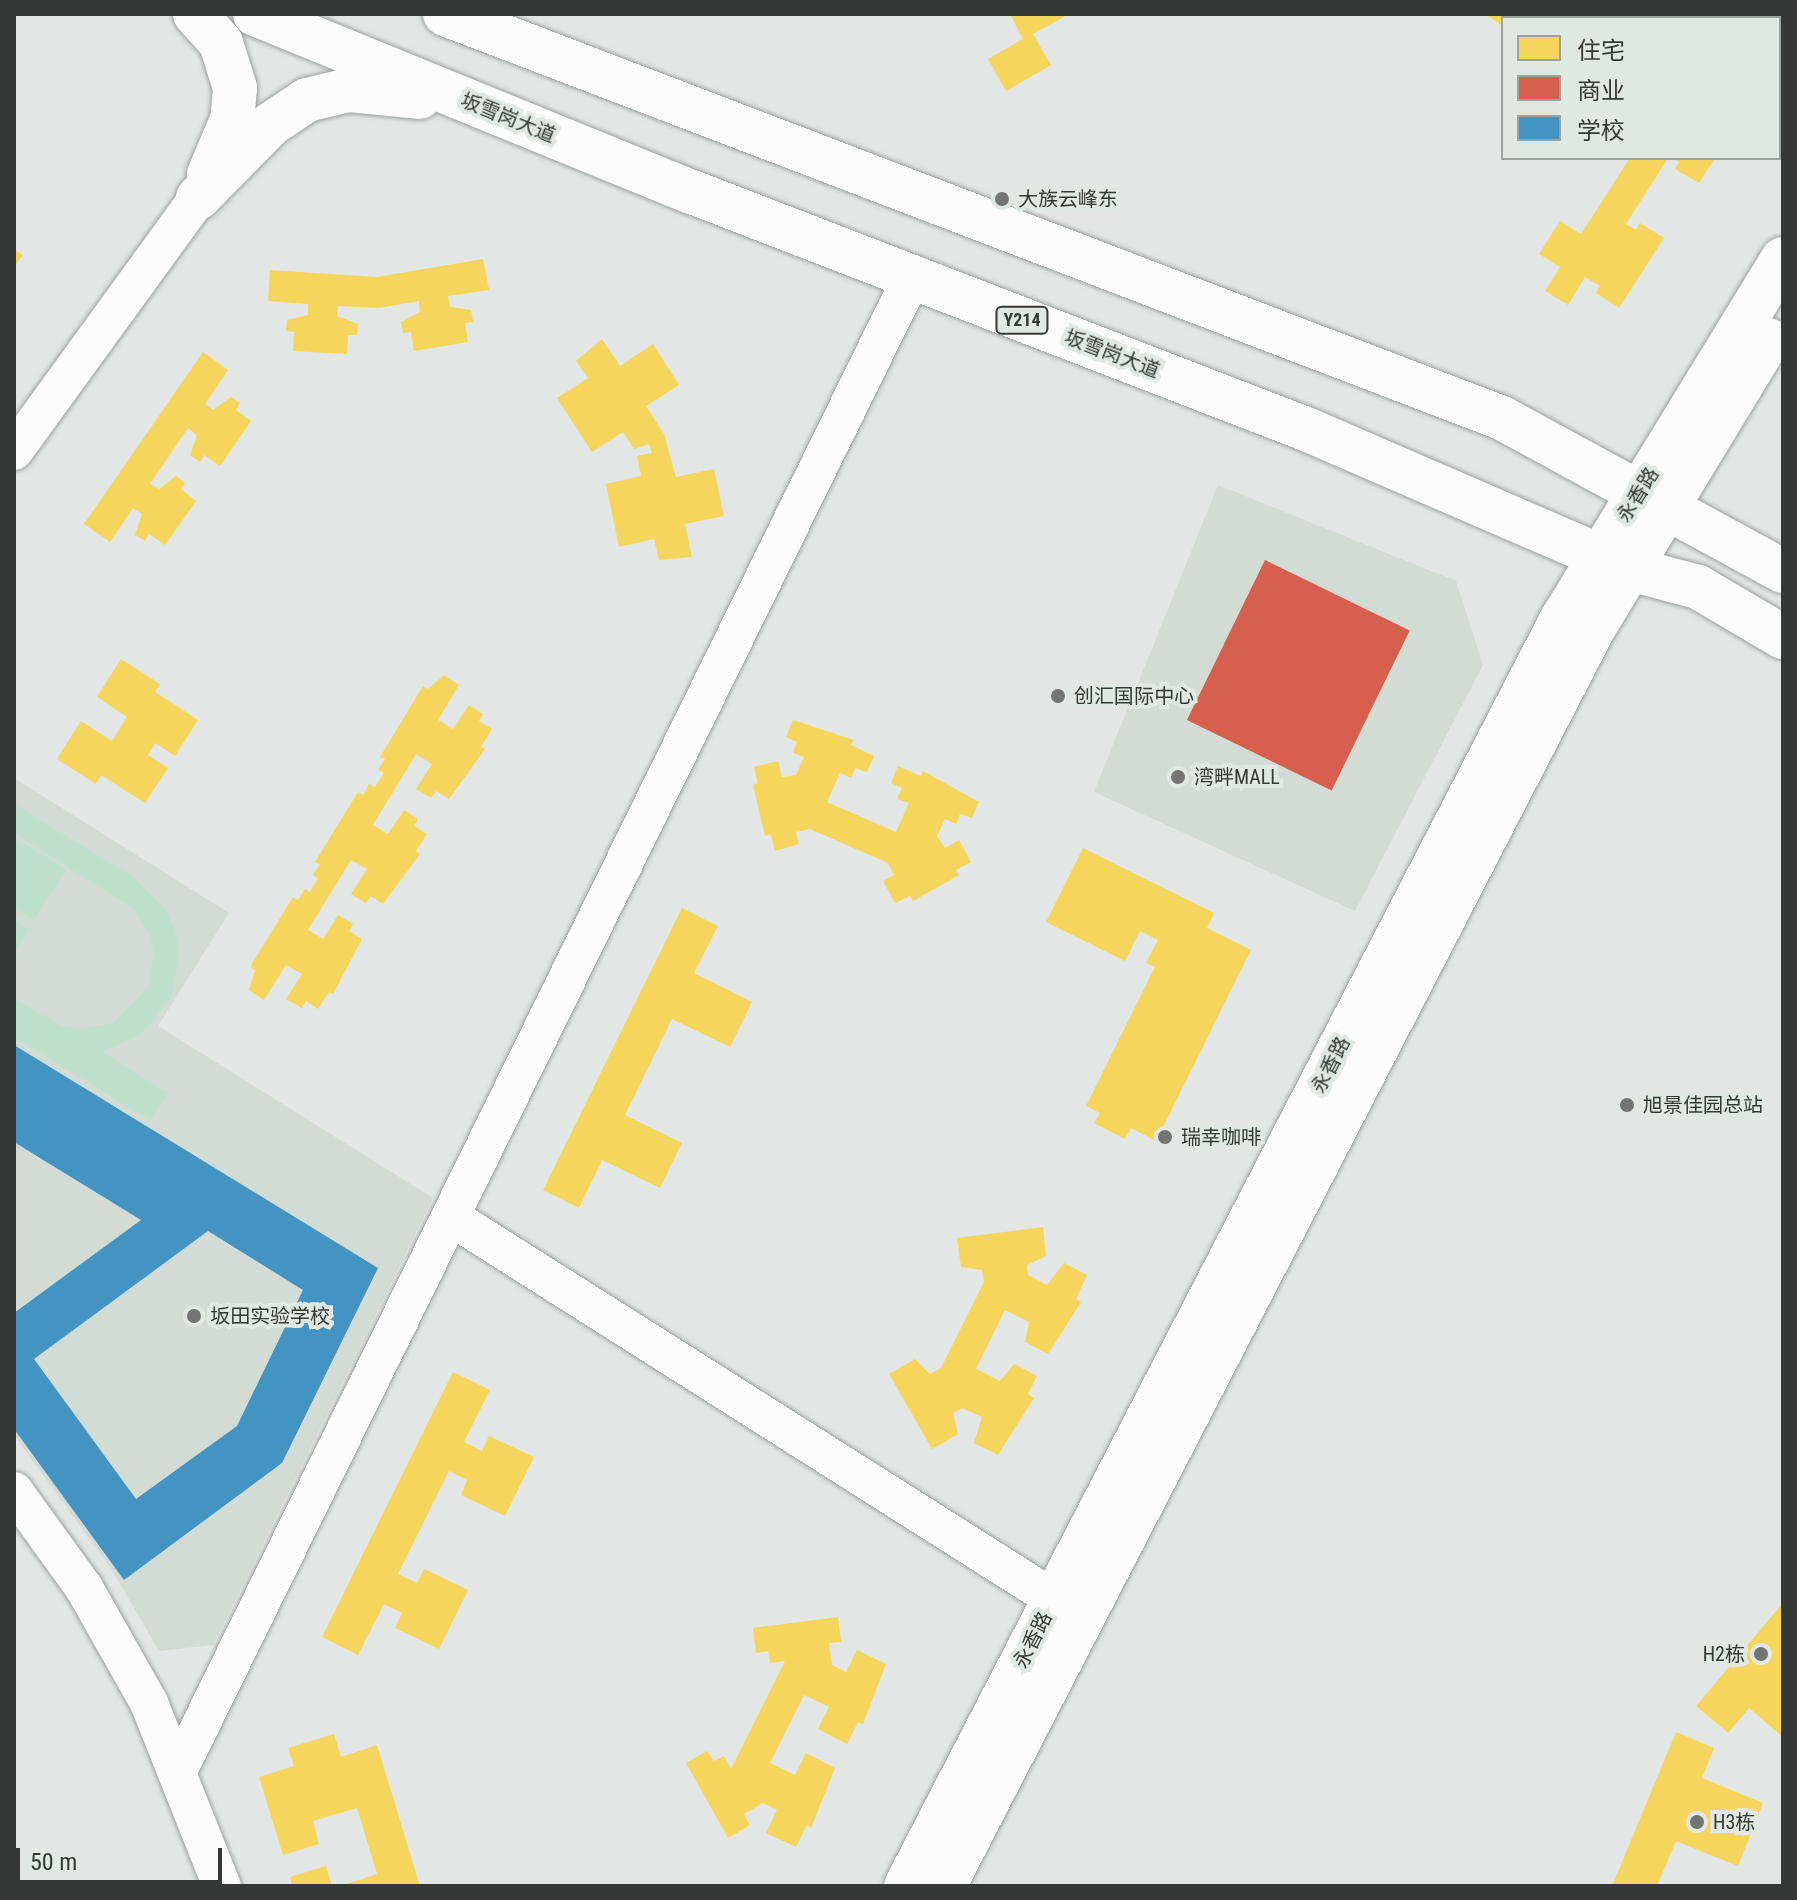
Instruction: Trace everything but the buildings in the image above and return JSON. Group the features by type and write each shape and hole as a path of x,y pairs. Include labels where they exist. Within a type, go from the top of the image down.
{"main road":[{"path":"195,14 221,43 235,88 232,120 198,198"},
{"name":"坂雪岗大道","path":"255,14 912,277 1306,429 1615,562 1698,587 1783,637"},
{"path":"458,17 1502,418 1783,571"},
{"path":"198,198 271,124 327,93 369,91 478,105"},
{"name":"永香路","path":"906,1886 1562,619 1615,562 1654,499 1783,259"},
{"name":"永香路","path":"1654,499 1783,318"},
{"name":"永香路","path":"944,1886 1593,629 1615,562"}],"street":[{"path":"14,451 198,198"},
{"path":"179,1769 912,277"},
{"path":"451,1217 1054,1599"},
{"path":"14,1491 119,1645 179,1769 222,1886"}],"shaded area":[{"path":"1218,485 1456,581 1483,665 1355,911 1094,792"},
{"name":"坂田实验学校","path":"14,778 229,913 158,1026 433,1198 213,1645 159,1651 112,1570 14,1435"}],"green space":[{"path":"14,804 135,878 166,910 175,931 179,953 171,998 142,1034 102,1052 168,1093 151,1121 14,1037 14,999 62,1026 79,1029 113,1023 148,988 154,955 151,938 134,909 14,833"},
{"path":"14,837 66,869 34,921 14,908"},
{"path":"14,920 29,929 14,954"}],"place":[{"name":"大族云峰东","path":"1002,199"},
{"name":"创汇国际中心","path":"1058,696"},
{"name":"湾畔MALL","path":"1178,777"},
{"name":"旭景佳园总站","path":"1627,1105"},
{"name":"瑞幸咖啡","path":"1165,1137"},
{"name":"坂田实验学校","path":"194,1316"},
{"name":"H2栋","path":"1761,1654"},
{"name":"H3栋","path":"1697,1822"}]}
